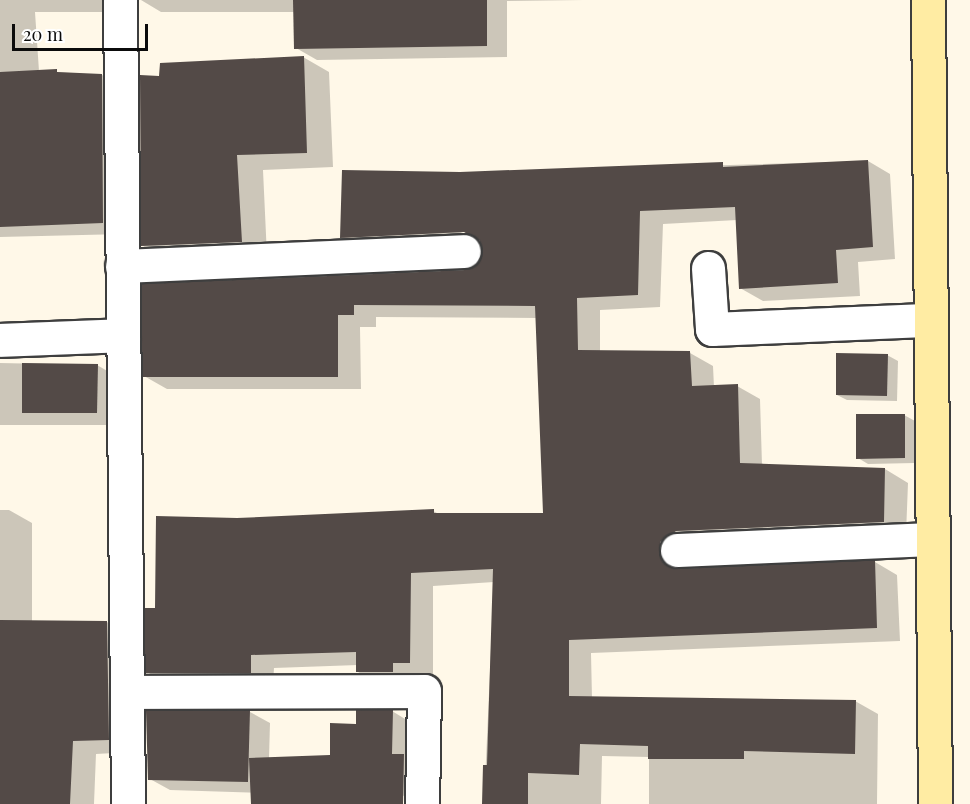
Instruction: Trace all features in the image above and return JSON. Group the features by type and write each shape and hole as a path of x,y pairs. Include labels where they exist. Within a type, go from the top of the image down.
{"street":[{"path":"120,0 128,804"},
{"path":"928,0 935,804"},
{"path":"122,266 464,251"},
{"path":"708,268 712,329 931,320"},
{"path":"0,340 123,334"},
{"path":"677,550 932,539"},
{"path":"127,692 424,691 422,804"}],"building":[{"path":"293,0 487,0 487,46 294,49"},
{"path":"304,56 307,153 237,155 242,242 141,246 140,75 159,76 160,63"},
{"path":"57,69 57,72 102,74 103,223 0,227 0,72"},
{"path":"868,160 873,247 836,250 838,283 739,289 735,207 640,211 638,295 577,298 578,350 690,351 692,386 738,384 740,463 885,468 884,522 676,531 660,542 662,561 678,569 875,560 877,628 569,640 569,696 856,700 855,754 744,751 744,759 648,759 648,746 580,744 579,775 528,773 528,804 482,804 483,765 487,765 493,569 411,573 410,663 393,663 393,672 356,672 356,652 251,655 251,673 145,673 145,608 155,608 156,516 237,518 434,509 434,513 543,513 535,306 354,305 354,315 338,315 338,377 142,377 142,284 465,270 480,260 480,241 464,232 340,238 342,170 460,172 723,162 723,167"},
{"path":"836,353 888,354 887,396 836,395"},
{"path":"22,363 98,364 97,413 22,413"},
{"path":"856,414 905,414 905,458 856,459"},
{"path":"0,620 107,621 109,740 73,741 70,804 0,804"},
{"path":"250,710 248,782 148,780 146,711"},
{"path":"356,710 393,710 392,754 404,754 403,804 251,804 249,758 330,755 330,723 356,724"}]}
